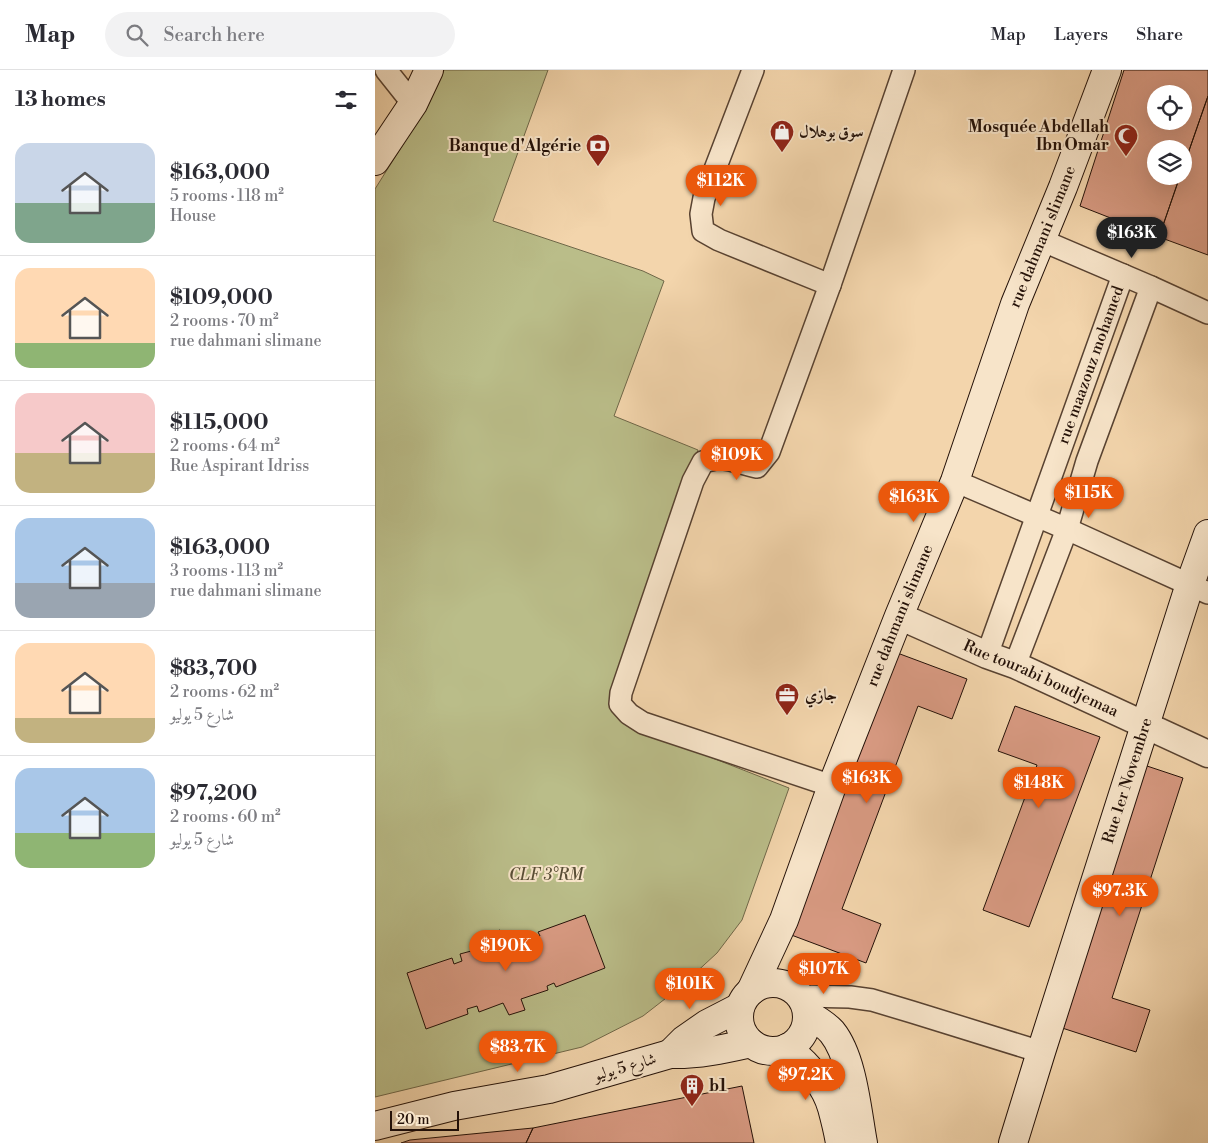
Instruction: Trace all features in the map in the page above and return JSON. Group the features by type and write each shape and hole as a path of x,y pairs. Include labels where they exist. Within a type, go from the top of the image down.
{"main road":[{"path":"375,161 413,104 429,70"},
{"name":"rue dahmani slimane","path":"745,999 785,920 832,786 955,480 1015,304 1063,187 1107,70"},
{"name":"Rue 1er Novembre","path":"1013,1143 1145,725 1199,588 1208,534"},
{"path":"804,1005 807,1023 804,1032 794,1044 787,1048 778,1051 759,1048 751,1043 740,1027 739,1017 745,999 759,986 777,983 786,985 794,990 804,1005 838,1040 847,1060 863,1143"},
{"name":"شارع 5 يوليو","path":"669,1054 684,1040 745,999"},
{"name":"شارع 5 يوليو","path":"375,1126 454,1106 549,1089 669,1054 685,1055 727,1049 751,1043"},
{"path":"787,1048 802,1060 824,1090 832,1106 840,1143"}],"street":[{"path":"386,70 413,104"},
{"path":"753,70 705,198 701,214 703,231 719,240 830,285"},
{"path":"832,786 643,723 629,714 620,704 621,693 693,481 703,462 731,459 757,467 769,452 830,285 904,70"},
{"path":"1041,240 1208,313"},
{"name":"rue maazouz mohamed","path":"987,654 1123,275"},
{"name":"rue maazouz mohamed","path":"1015,665 1067,529 1087,461 1151,287"},
{"path":"955,480 1199,588"},
{"name":"Rue tourabi boudjemaa","path":"899,616 1015,665 1208,754"},
{"path":"804,1005 850,997 871,1000 1041,1052"}],"green space":[{"name":"CLF 3°RM","path":"444,70 548,70 493,221 643,271 664,281 614,416 698,450 611,698 621,722 789,788 742,920 717,953 679,988 643,1016 582,1047 375,1097 375,189 429,103"}],"building":[{"name":"Mosquée Abdellah Ibn Omar","path":"1124,70 1208,70 1208,96 1192,142 1192,140 1147,140 1147,185 1177,185 1159,237 1080,206"},
{"path":"1208,96 1208,255 1159,237 1177,185 1192,185 1192,142"},
{"path":"892,651 967,679 952,719 918,706 842,909 881,924 866,963 786,933"},
{"path":"1015,706 1100,737 1029,927 983,910 1037,765 998,751"},
{"path":"1141,764 1183,778 1112,998 1150,1010 1136,1052 1056,1026"},
{"path":"585,915 605,968 556,987 554,983 547,986 548,990 521,999 525,1010 509,1015 503,1003 479,1012 477,1006 467,1009 468,1014 426,1029 407,973 452,958 454,964 462,961 460,954 486,947 483,936 500,930 504,942 532,934 533,938 540,936 538,932"},
{"name":"b1","path":"742,1086 754,1143 526,1143 533,1128"},
{"path":"533,1128 526,1143 401,1143 410,1140"}],"place":[{"name":"سوق بوهلال","path":"782,153"},
{"name":"Mosquée Abdellah Ibn Omar","path":"1126,157"},
{"name":"Banque d'Algérie","path":"598,167"},
{"name":"جازي","path":"787,716"},
{"name":"b1","path":"692,1107"}]}
